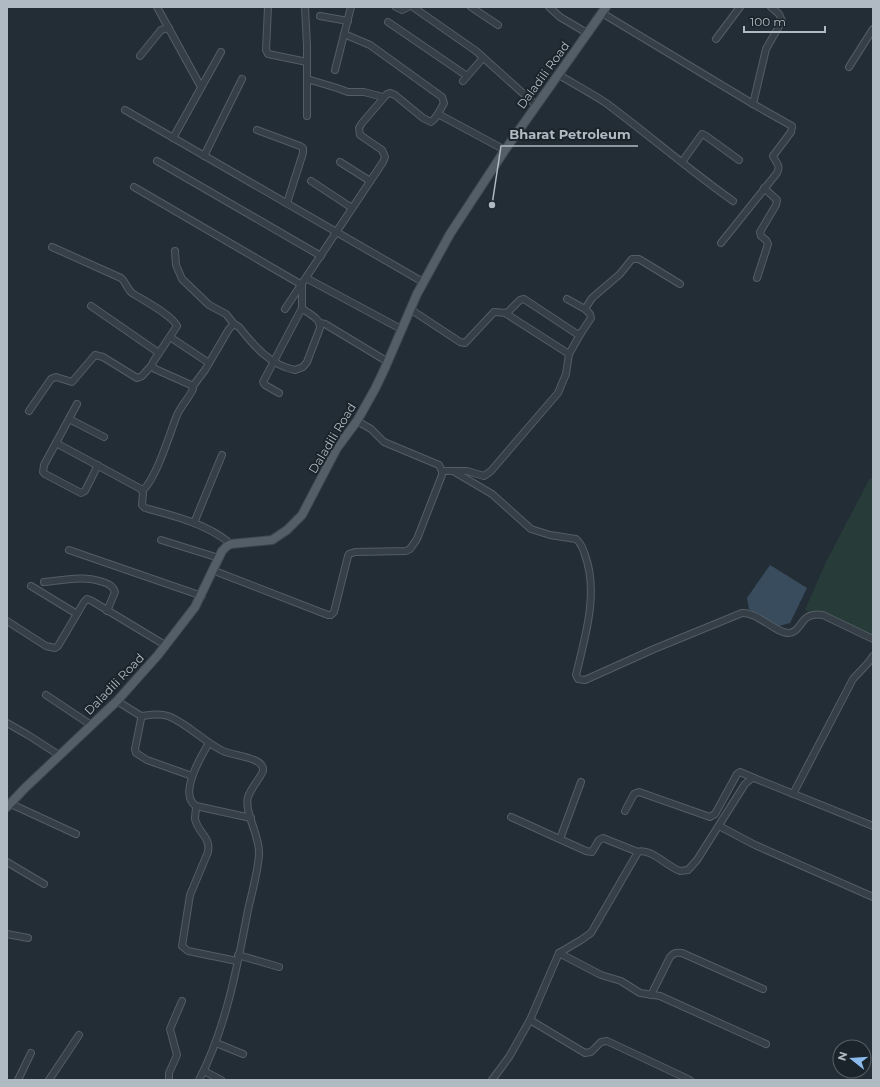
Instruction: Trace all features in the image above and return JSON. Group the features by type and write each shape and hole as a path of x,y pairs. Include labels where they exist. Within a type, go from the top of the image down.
{"main road":[{"name":"Daladili Road","path":"9,806 25,788 117,701 158,655 202,596 212,570 222,551 231,544 272,540 294,524 307,506 337,448 357,421 375,389 388,362 410,308 450,234 505,150 604,10"}],"street":[{"path":"157,7 201,87"},
{"path":"268,7 266,50 268,54 307,62"},
{"path":"305,7 308,79 306,116"},
{"path":"335,70 351,7"},
{"path":"396,7 402,10 408,7"},
{"path":"413,7 483,58 536,105"},
{"path":"471,7 498,25"},
{"path":"549,7 560,17 588,34"},
{"path":"716,39 740,7"},
{"path":"753,104 766,50 782,21 779,14 771,7"},
{"path":"604,10 753,104 789,124 792,129 773,156 778,163 779,169 721,243"},
{"path":"320,16 348,21"},
{"path":"388,22 465,79 483,58"},
{"path":"140,56 161,30 169,28"},
{"path":"849,67 873,29"},
{"path":"285,309 385,157 382,150 360,135 359,128 383,97 390,93 395,95 427,121 431,122 438,114 444,103 442,97 370,45 344,34"},
{"path":"173,138 221,52"},
{"path":"558,75 605,103 733,201"},
{"path":"204,156 242,78"},
{"path":"308,79 348,92 364,92 383,97"},
{"path":"125,110 423,282"},
{"path":"438,114 505,150"},
{"path":"257,130 303,148 303,153 287,203"},
{"path":"682,162 700,136 704,134 739,160"},
{"path":"157,161 321,256"},
{"path":"340,162 370,181"},
{"path":"311,181 352,208"},
{"path":"134,187 302,285"},
{"path":"757,278 768,244 759,234 776,205 777,200 764,188"},
{"path":"29,411 51,379 56,377 72,382 95,355 103,357 137,378 142,376 152,365 177,326 167,316 129,291 124,280 52,247"},
{"path":"175,251 177,268 182,279 209,305 226,314 234,324 239,326 261,353 273,361 295,370 303,367 320,328 320,323"},
{"path":"585,309 592,298 620,274 634,258 680,284"},
{"path":"306,278 401,329"},
{"path":"279,393 264,384 264,379 302,308 302,285"},
{"path":"505,313 520,300 524,299 576,333 581,333"},
{"path":"442,471 467,471 484,476 491,471 558,393 566,374 569,354 592,318 585,309 567,299"},
{"path":"91,306 159,353"},
{"path":"302,308 320,323 325,324 388,362"},
{"path":"410,308 462,343 467,342 494,312 505,313 569,354"},
{"path":"231,544 216,533 194,523 145,508 142,505 143,490 150,481 169,439 178,413 193,386 201,377 229,329 234,324"},
{"path":"170,337 210,363"},
{"path":"152,365 155,369 193,386"},
{"path":"77,404 44,465 43,472 81,493 85,491 98,466"},
{"path":"69,419 104,437"},
{"path":"212,570 325,615 334,612 349,554 355,552 406,551 414,545 442,475 442,471 439,465 384,442 371,429 357,421"},
{"path":"56,443 140,487 143,490"},
{"path":"194,523 222,455"},
{"path":"453,471 492,494 531,529 550,535 576,539 582,546 590,571 591,589 583,648 576,675 578,679 585,680 654,649 742,613 750,614 782,631 789,633 795,630 807,616 816,614 823,615 873,640"},
{"path":"161,540 219,558"},
{"path":"69,550 202,596"},
{"path":"44,582 86,578 112,586 115,592 107,611"},
{"path":"31,586 77,614"},
{"path":"7,620 46,646 55,648 58,646 87,599 165,645"},
{"path":"793,794 853,679 873,656"},
{"path":"46,695 91,725"},
{"path":"117,701 141,716 169,716 180,722 208,743 229,753 257,760 263,764 264,771 247,800 258,838 259,855 225,1013 216,1043 199,1080"},
{"path":"141,716 134,749 136,752 147,760 192,776"},
{"path":"7,724 28,735 59,755"},
{"path":"208,743 192,776 190,796 192,804 251,818"},
{"path":"625,811 634,794 639,792 710,817 715,814 737,774 740,772 873,826"},
{"path":"511,817 589,852 594,849 599,840 603,838 638,852 648,853 676,870 684,871 688,870 697,860 745,784 754,778"},
{"path":"560,839 581,782"},
{"path":"9,806 76,834"},
{"path":"196,806 196,820 209,846 190,896 182,946 188,951 238,958 279,967"},
{"path":"719,826 755,845 873,897"},
{"path":"492,1080 509,1057 530,1020 559,953 582,940 591,932 638,852"},
{"path":"7,862 44,884"},
{"path":"7,934 28,938"},
{"path":"559,953 601,975 621,981 640,993 660,996 766,1044"},
{"path":"651,995 670,957 677,953 682,953 763,989"},
{"path":"169,1080 169,1073 177,1055 170,1029 182,1001"},
{"path":"530,1020 585,1053 591,1052 601,1042 607,1041 690,1080"},
{"path":"49,1080 79,1035"},
{"path":"216,1043 243,1054"},
{"path":"18,1080 31,1053"},
{"path":"204,1071 221,1080"}],"green space":[{"path":"870,478 873,479 873,638 805,610 825,564"}],"water":[{"path":"770,565 807,588 790,623 779,626 749,609 747,598"}],"place":[{"name":"Bharat Petroleum","path":"492,205"}]}
